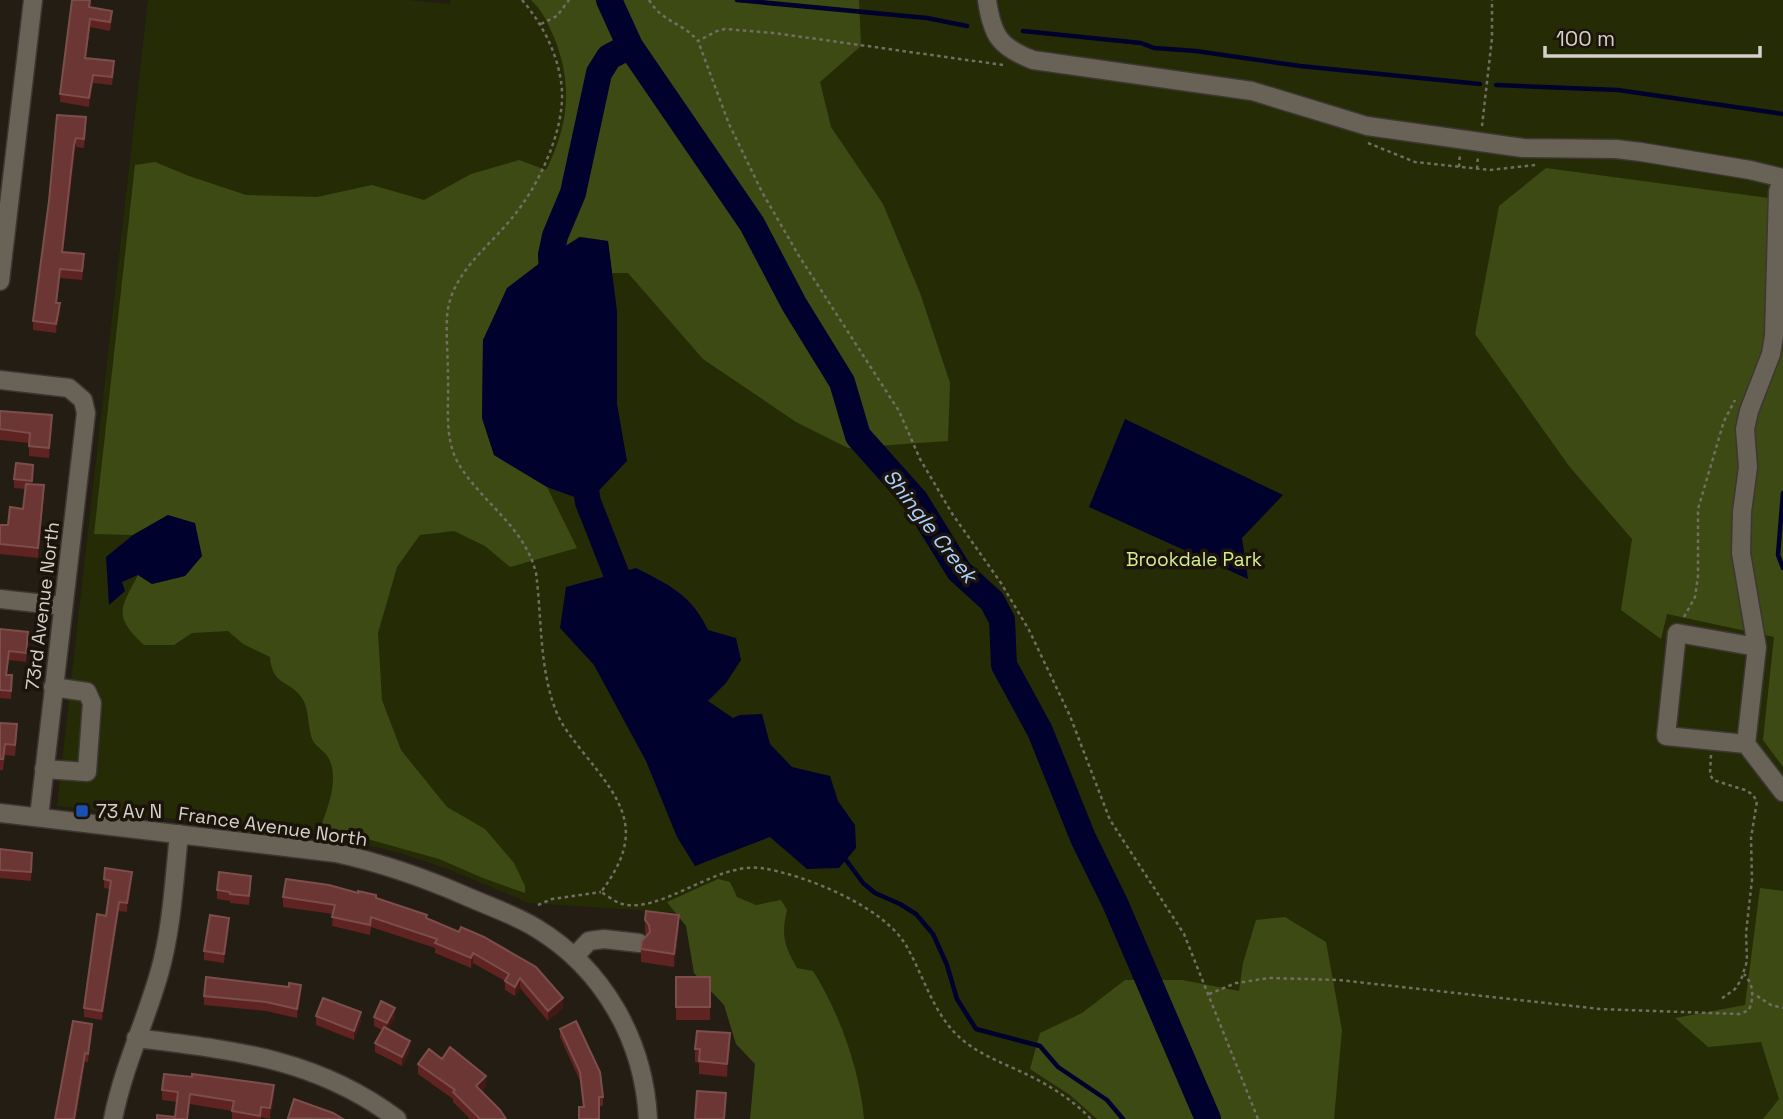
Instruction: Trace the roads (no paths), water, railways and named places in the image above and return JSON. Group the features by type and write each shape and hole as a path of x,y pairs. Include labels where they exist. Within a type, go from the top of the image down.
{"street":[{"path":"0,281 6,179 33,0"},
{"path":"989,4 999,40 1017,54 1033,60 1252,91 1347,121 1388,129 1523,148 1641,152 1750,170 1783,179 1779,192 1774,336 1771,354 1749,411 1745,429 1748,467 1742,512 1741,552 1757,647 1746,744 1783,792"},
{"name":"73rd Avenue North","path":"0,380 69,388 83,400 86,413 39,817"},
{"path":"0,599 63,606"},
{"path":"1746,744 1666,736 1677,633 1757,647"},
{"path":"44,769 87,772 92,703 87,692 53,687"},
{"name":"France Avenue North","path":"0,813 312,849 382,863 522,920 551,937 573,957 604,990 619,1013 631,1038 645,1090 648,1119"},
{"path":"113,1119 119,1087 159,975 179,834"},
{"path":"573,957 589,941 604,939 639,943"},
{"path":"136,1038 232,1050 307,1069 347,1087 397,1119"}],"water":[{"path":"580,237 608,241 617,311 617,404 627,461 588,502 547,487 494,455 482,418 483,340 507,288"},
{"path":"1125,419 1283,495 1242,538 1248,579 1089,507"},
{"path":"168,515 195,523 202,556 185,576 152,584 138,575 122,582 125,591 109,605 106,557 133,535"},
{"path":"636,568 678,592 694,608 708,630 736,638 741,660 726,683 708,701 733,718 762,714 770,744 792,767 830,776 838,801 855,825 856,848 839,868 807,869 770,837 695,866 677,837 646,761 594,665 560,628 566,587"}],"waterway":[{"name":"Shingle Creek","path":"609,0 630,46 752,224 794,304 842,382 858,436 916,501 959,571 992,601 1002,620 1004,665 1040,731 1083,838 1115,903 1208,1119"},
{"name":"Shingle Creek","path":"609,2 615,0"},
{"path":"737,0 927,18 967,26"},
{"path":"1023,31 1141,43 1154,48 1196,51 1300,66 1480,84"},
{"path":"553,291 551,255 555,236 573,193 599,73 609,57 630,46"},
{"path":"1496,85 1618,90 1783,114"},
{"path":"582,467 588,502 629,606"},
{"path":"1783,493 1778,555 1783,568"},
{"path":"846,860 863,883 875,893 916,914 933,934 947,965 957,999 976,1029 1040,1046 1058,1067 1107,1100 1123,1119"}],"place":[{"name":"73 Av N","path":"82,811"}],"park label":[{"name":"Brookdale Park","path":"1194,559"}]}
